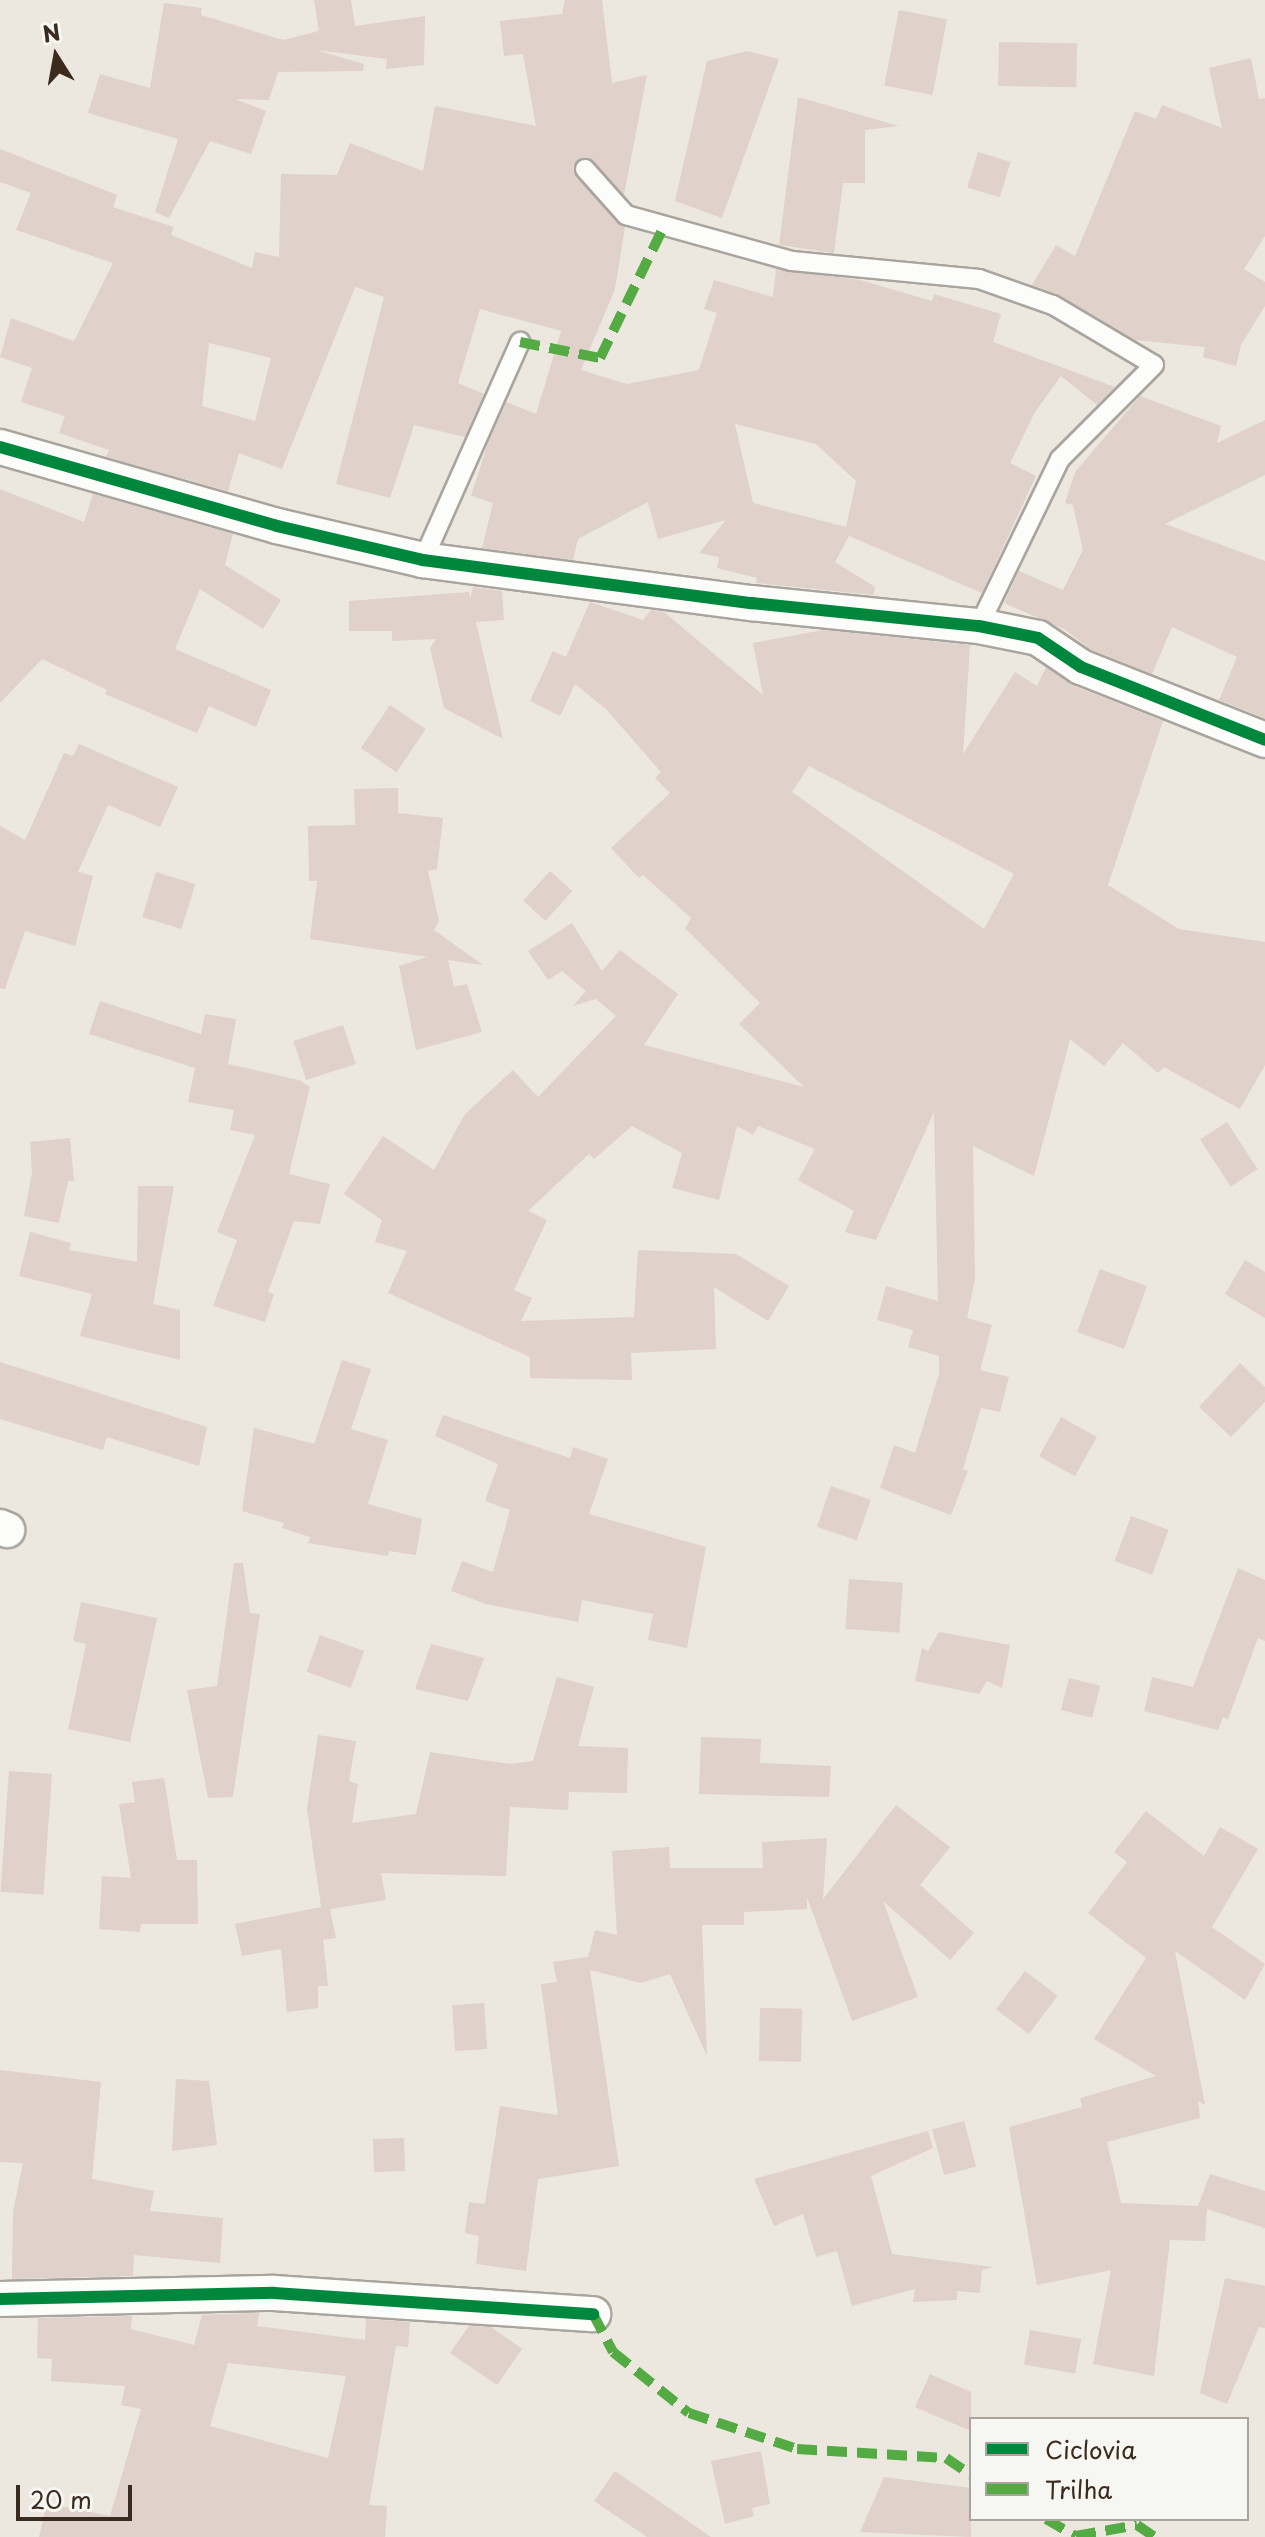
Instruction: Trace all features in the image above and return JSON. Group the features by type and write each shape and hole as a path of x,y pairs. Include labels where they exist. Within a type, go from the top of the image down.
{"street":[{"path":"0,447 277,526 423,560 736,602 979,626 1038,638 1081,667 1265,740"},
{"path":"0,2299 274,2293 593,2314"}],"lane":[{"path":"585,169 626,215 792,261 979,279 1053,305 1154,365 1060,459 979,626"},
{"path":"423,560 520,342"}],"building":[{"path":"314,0 351,0 355,26 425,16 424,65 386,69 387,59 316,50 364,64 363,71 278,72 269,100 235,99 266,111 251,154 210,141 169,218 155,212 178,139 88,113 100,74 150,88 164,3 202,8 201,15 283,40 319,31"},
{"path":"565,0 602,0 612,83 647,75 624,195 589,158 573,166 576,177 625,227 615,289 581,370 627,384 699,370 717,313 704,309 714,280 773,297 776,269 860,280 932,301 934,294 1001,314 993,342 1115,387 1097,405 1061,376 1035,412 1010,463 1036,476 982,593 849,536 835,562 875,587 873,595 756,583 757,578 717,568 719,557 699,553 726,520 658,539 648,502 578,539 573,560 482,548 493,503 471,496 488,443 506,402 536,414 561,331 480,309 458,383 484,394 465,437 414,425 390,498 336,484 384,297 355,287 282,469 239,453 228,491 106,457 109,450 59,433 65,416 21,402 32,368 0,357 11,318 74,341 113,263 16,230 31,193 0,182 0,149 117,195 113,207 174,227 171,235 252,268 255,252 279,257 281,174 337,175 350,143 423,171 435,106 536,126 523,54 504,56 500,21 562,14","holes":["209,343 271,358 255,421 202,406","735,424 816,444 856,481 846,527 753,503"]},
{"path":"899,10 947,19 932,95 884,86"},
{"path":"999,42 1077,43 1076,87 998,86"},
{"path":"747,51 779,59 722,218 675,201 707,61"},
{"path":"1251,58 1259,99 1265,98 1265,236 1244,269 1265,282 1265,306 1241,345 1236,366 1203,357 1205,347 1135,340 1059,295 1032,285 1056,245 1075,256 1135,111 1156,119 1162,105 1222,128 1209,68"},
{"path":"798,97 899,126 865,130 865,183 843,183 834,253 779,245"},
{"path":"978,152 1011,162 1000,197 967,187"},
{"path":"1140,396 1221,426 1217,443 1265,420 1265,475 1165,524 1265,561 1265,718 1219,700 1237,657 1172,627 1152,674 1090,649 1064,629 1004,603 1019,571 1063,590 1083,550 1073,505 1065,503 1075,472"},
{"path":"0,489 84,522 93,494 233,534 225,565 281,600 263,629 200,589 175,649 271,690 256,727 209,706 197,733 105,694 107,690 42,659 0,703"},
{"path":"473,587 502,591 504,620 476,622 503,739 444,708 430,648 436,639 392,641 392,631 349,631 349,601 469,592 470,599"},
{"path":"590,602 643,620 651,610 664,612 763,695 753,643 823,630 970,645 963,754 1015,672 1037,686 1046,667 1074,686 1163,721 1108,885 1179,929 1265,942 1265,1065 1240,1109 1164,1067 1158,1073 1123,1043 1104,1066 1070,1039 1034,1176 973,1146 975,1279 967,1318 992,1325 980,1370 1009,1377 1000,1412 981,1408 963,1469 968,1471 951,1515 880,1488 894,1445 915,1453 939,1374 939,1356 908,1347 913,1330 877,1320 886,1286 938,1301 934,1112 876,1240 845,1232 854,1211 798,1180 815,1149 758,1126 753,1135 737,1126 719,1200 672,1188 682,1153 632,1126 594,1159 589,1154 528,1211 547,1220 514,1290 532,1298 521,1321 634,1317 638,1250 736,1254 789,1286 768,1321 714,1287 716,1349 631,1353 632,1380 530,1378 530,1357 388,1293 407,1251 375,1242 382,1220 344,1194 383,1136 434,1170 465,1114 513,1070 538,1097 616,1016 596,999 573,1006 586,991 562,971 548,980 528,951 572,923 602,971 620,950 678,994 644,1045 804,1087 739,1024 760,1003 685,928 691,918 643,875 639,878 611,848 670,793 655,778 661,772 606,709 575,684 560,716 530,701 553,651 566,657","holes":["809,766 1014,874 984,929 792,792"]},
{"path":"390,705 426,729 397,772 361,748"},
{"path":"79,744 178,787 160,827 108,805 78,872 93,876 75,946 25,931 5,989 0,988 0,826 25,840 64,753 73,756"},
{"path":"398,788 398,813 443,818 437,869 428,871 439,921 434,930 483,965 448,960 454,987 467,984 482,1032 416,1050 399,966 427,957 310,939 317,881 309,881 308,826 355,825 354,789"},
{"path":"550,871 572,891 546,921 523,901"},
{"path":"156,872 195,884 181,929 142,917"},
{"path":"100,1001 201,1034 205,1014 236,1019 228,1064 299,1080 310,1087 289,1174 330,1184 320,1224 294,1221 268,1292 274,1294 265,1322 213,1306 237,1240 217,1232 255,1135 230,1130 234,1110 188,1102 195,1068 89,1034"},
{"path":"343,1025 356,1064 306,1080 294,1041"},
{"path":"1227,1122 1257,1169 1231,1186 1200,1139"},
{"path":"70,1138 74,1181 68,1181 59,1223 24,1216 32,1172 30,1142"},
{"path":"138,1186 174,1186 153,1304 180,1310 180,1360 80,1336 92,1294 19,1276 30,1232 71,1243 69,1250 137,1262"},
{"path":"1245,1260 1265,1272 1265,1318 1225,1294"},
{"path":"1100,1269 1147,1286 1124,1349 1077,1332"},
{"path":"342,1360 371,1369 351,1429 388,1440 368,1504 422,1519 416,1555 389,1551 388,1556 308,1543 310,1537 282,1528 284,1523 242,1511 254,1428 314,1444"},
{"path":"0,1362 207,1427 199,1466 107,1437 103,1450 0,1419"},
{"path":"1240,1363 1265,1387 1265,1402 1231,1437 1199,1407"},
{"path":"443,1415 570,1458 573,1447 608,1459 589,1514 706,1547 687,1648 648,1640 653,1614 582,1600 578,1622 486,1604 451,1591 462,1561 493,1572 510,1510 485,1501 498,1464 435,1436"},
{"path":"1061,1417 1097,1437 1075,1476 1039,1456"},
{"path":"831,1486 871,1500 857,1540 817,1527"},
{"path":"1131,1516 1169,1530 1152,1575 1115,1561"},
{"path":"234,1563 243,1563 250,1613 260,1614 233,1797 208,1798 187,1690 217,1686"},
{"path":"1238,1568 1265,1580 1265,1641 1258,1638 1228,1719 1223,1717 1218,1730 1144,1711 1152,1677 1193,1687"},
{"path":"849,1579 903,1583 899,1633 846,1629"},
{"path":"81,1602 157,1618 130,1742 68,1729 86,1644 73,1641"},
{"path":"939,1632 1010,1645 1002,1688 987,1681 979,1694 915,1681 922,1648 928,1651"},
{"path":"320,1635 364,1651 351,1688 307,1672"},
{"path":"431,1644 484,1658 468,1701 415,1689"},
{"path":"557,1677 594,1687 578,1746 628,1748 627,1793 569,1792 568,1810 510,1807 506,1876 381,1873 386,1900 330,1909 336,1938 323,1940 328,1986 318,1986 318,2008 287,2012 281,1949 242,1956 235,1924 321,1907 307,1809 318,1735 356,1741 349,1781 358,1784 352,1823 416,1814 430,1752 510,1764 533,1761"},
{"path":"1069,1678 1100,1686 1092,1718 1061,1710"},
{"path":"701,1737 761,1739 760,1763 831,1766 829,1797 699,1794"},
{"path":"9,1771 52,1774 43,1895 1,1892"},
{"path":"164,1778 177,1860 197,1860 198,1924 141,1924 140,1932 99,1929 102,1876 131,1878 119,1804 135,1802 132,1782"},
{"path":"896,1805 950,1847 920,1885 974,1933 950,1960 883,1901 918,1997 852,2021 807,1897 807,1909 744,1912 744,1925 702,1925 707,2056 670,1974 641,1983 590,1970 619,2166 538,2179 526,2271 476,2264 479,2236 465,2233 469,2202 485,2204 500,2106 558,2115 541,1984 557,1982 553,1962 588,1957 595,1930 617,1935 612,1851 669,1847 670,1868 763,1868 762,1842 827,1838 823,1899"},
{"path":"1146,1811 1204,1856 1220,1827 1258,1849 1212,1927 1265,1964 1245,2000 1175,1951 1205,2105 1198,2101 1200,2118 1107,2142 1121,2203 1198,2206 1210,2174 1265,2191 1265,2228 1207,2209 1205,2241 1170,2240 1154,2376 1093,2364 1111,2270 1037,2285 1009,2127 1082,2107 1080,2098 1156,2076 1094,2039 1146,1958 1088,1913 1127,1862 1114,1852"},
{"path":"1025,1971 1058,1996 1029,2034 996,2009"},
{"path":"484,2003 487,2049 455,2051 452,2005"},
{"path":"760,2008 802,2009 801,2062 759,2061"},
{"path":"0,2070 101,2082 92,2179 154,2191 150,2211 223,2218 220,2263 134,2255 133,2276 12,2279 13,2211 23,2163 0,2162"},
{"path":"176,2079 209,2081 217,2145 172,2151"},
{"path":"964,2121 976,2166 944,2175 932,2130"},
{"path":"928,2131 933,2148 871,2176 892,2254 993,2267 982,2270 980,2293 957,2291 957,2300 913,2302 915,2289 852,2306 837,2251 816,2257 803,2214 774,2226 754,2179"},
{"path":"404,2138 405,2171 374,2172 373,2139"},
{"path":"1225,2278 1265,2286 1265,2328 1259,2327 1227,2404 1200,2393"},
{"path":"259,2313 257,2326 365,2340 366,2319 410,2322 408,2347 396,2346 369,2505 387,2506 385,2537 39,2537 47,2503 110,2516 141,2409 121,2405 125,2386 51,2381 52,2359 37,2358 38,2318 132,2316 131,2329 194,2345 202,2315","holes":["228,2363 346,2376 328,2458 210,2426"]},
{"path":"469,2326 491,2327 522,2349 497,2385 450,2353"},
{"path":"1030,2330 1081,2339 1075,2373 1024,2364"},
{"path":"930,2374 971,2392 969,2430 915,2407"},
{"path":"761,2451 770,2504 752,2508 754,2516 725,2524 711,2461"},
{"path":"615,2471 711,2537 647,2537 594,2501"},
{"path":"884,2477 969,2488 971,2537 860,2532"}],"marked path":[{"path":"520,342 600,358 664,226"},
{"path":"593,2314 613,2352 689,2413 797,2449 946,2458 969,2474"},
{"path":"1050,2521 1076,2536 1137,2525 1155,2537"}],"cycle path":[{"path":"0,447 277,526 423,560 751,603 979,626 1038,638 1081,667 1265,740"},
{"path":"0,2299 274,2293 593,2314"}]}
